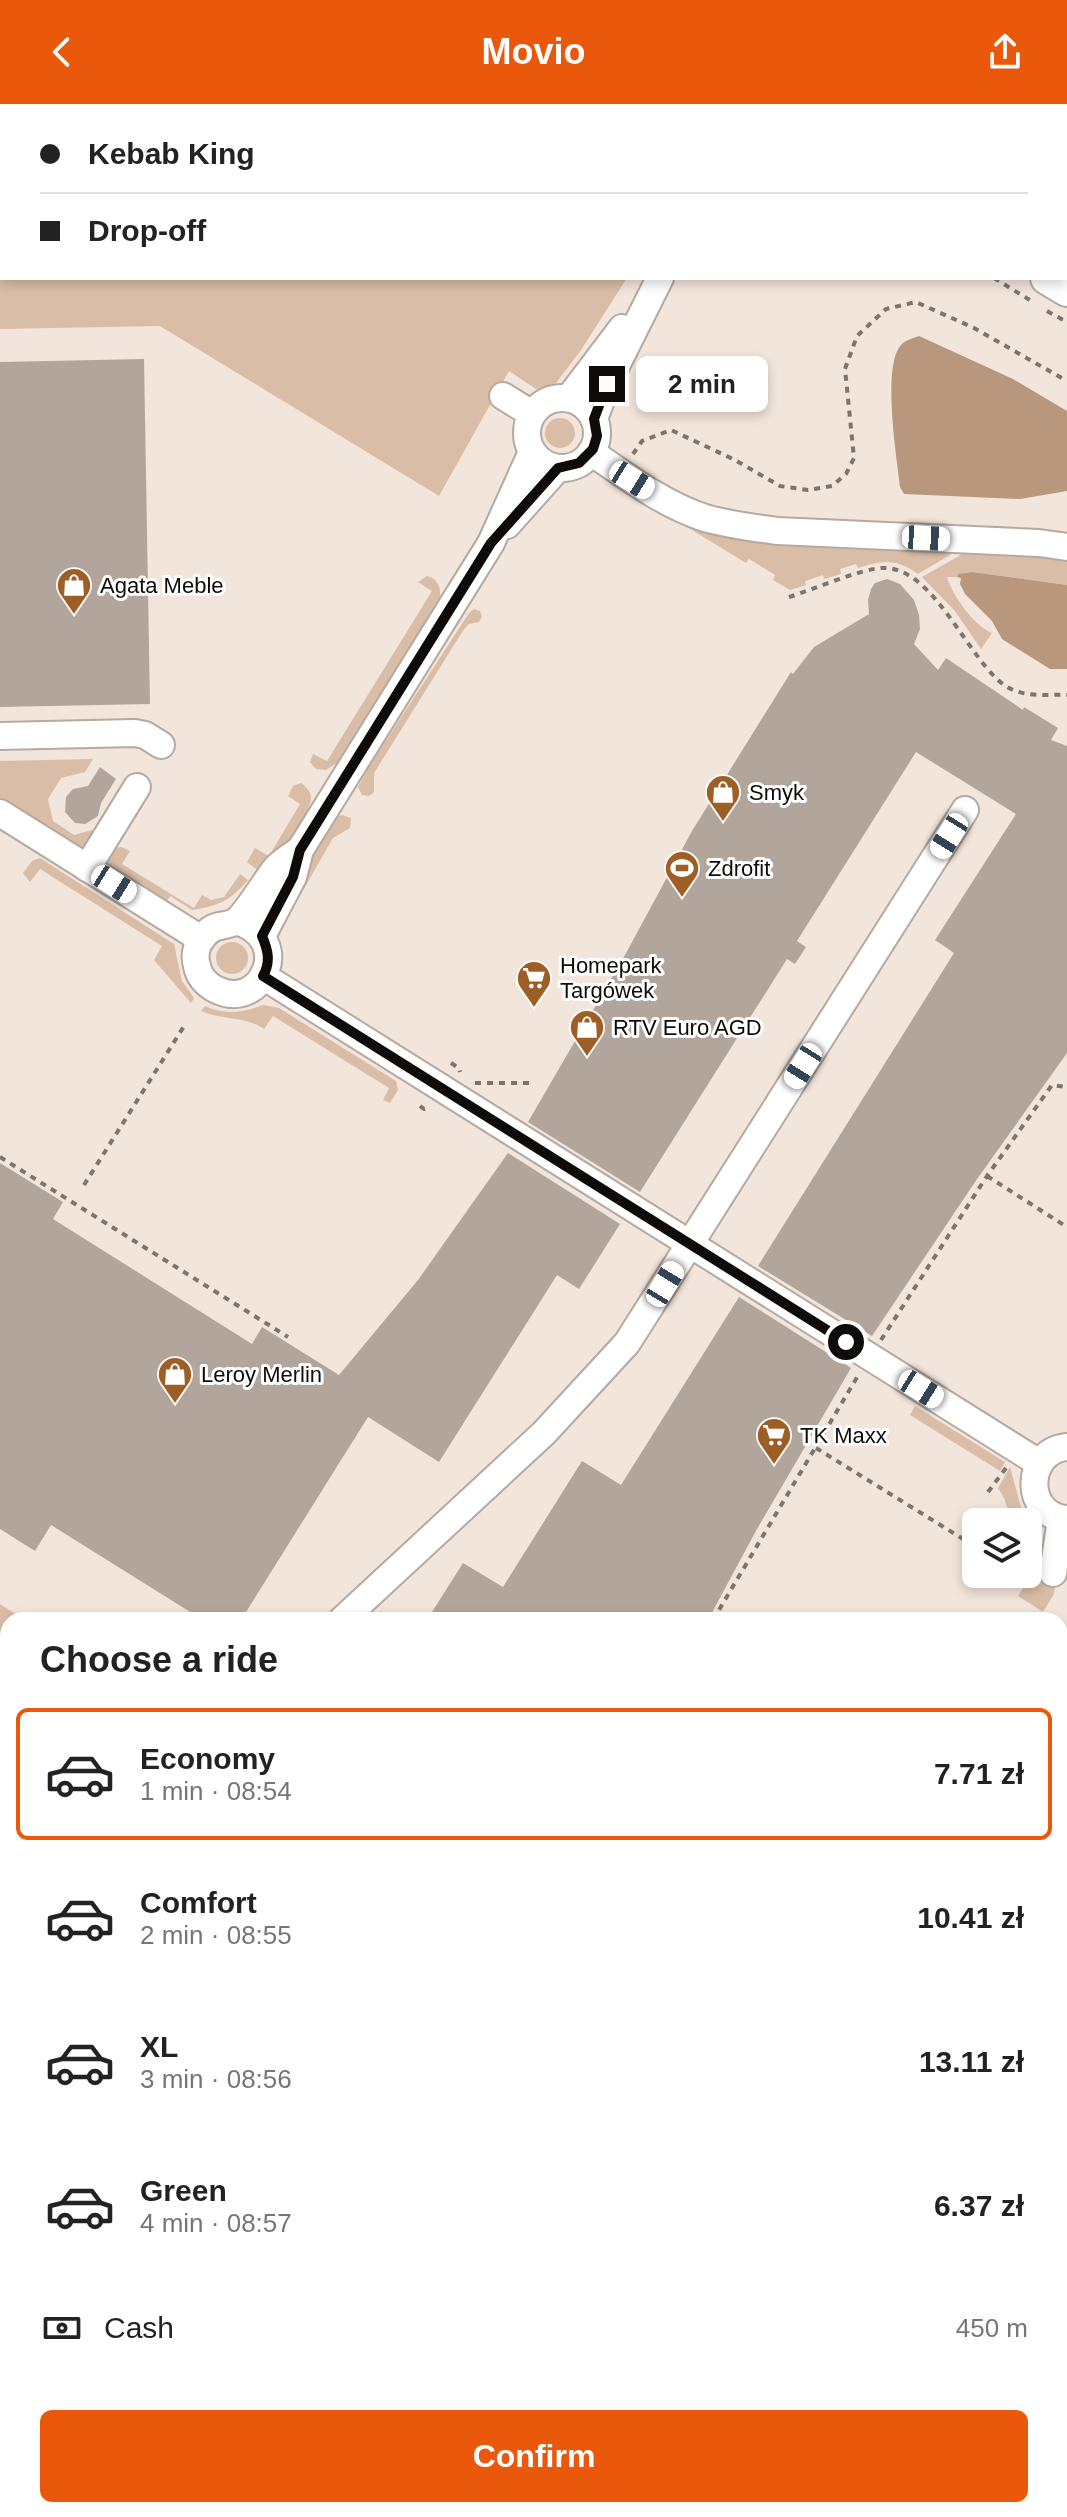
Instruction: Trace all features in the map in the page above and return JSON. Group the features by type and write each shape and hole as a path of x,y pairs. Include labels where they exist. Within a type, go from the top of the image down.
{"street":[{"path":"569,398 654,288"},
{"path":"594,419 607,384 654,288"},
{"path":"503,396 532,414"},
{"path":"569,398 584,405 594,419 597,436 591,452 579,463 558,468 543,463 532,452 526,436 532,414 548,400 569,398"},
{"path":"262,936 293,877 300,850 491,543 532,452"},
{"path":"591,452 664,499 702,517 740,526 778,531 1039,543 1067,547"},
{"path":"491,543 558,468"},
{"path":"1039,543 1067,538"},
{"path":"0,736 135,733 161,745"},
{"path":"87,868 137,787"},
{"path":"351,1612 544,1433 640,1326 965,810"},
{"path":"0,813 201,939"},
{"path":"236,921 278,866 300,850"},
{"path":"236,921 251,926 262,936 268,967 249,990 235,994 222,993 209,986 197,968 197,949 201,939 213,927 236,921"},
{"path":"263,976 1039,1463"},
{"path":"1053,1573 1064,1519 1049,1513 1037,1498 1033,1486 1039,1463 1049,1453 1067,1447"}],"path":[{"path":"629,459 642,441 671,430 733,459 780,486 808,490 832,486 846,474 854,458 845,369 857,336 886,309 916,302 974,328 1067,381"},
{"path":"789,597 874,570 893,569 911,577 928,593 951,617 991,673 1008,688 1029,695 1067,695"},
{"path":"84,1185 186,1023"},
{"path":"451,1063 459,1068 461,1083"},
{"path":"473,1083 534,1083"},
{"path":"0,1157 288,1337"},
{"path":"987,1176 1067,1227"},
{"path":"816,1448 962,1538"},
{"path":"988,1492 1009,1461"}],"shaded area":[{"path":"0,280 626,280 556,383 536,389 509,371 439,496 160,326 0,329"},
{"path":"919,336 1013,379 1067,411 1067,491 1020,499 904,494 900,487 894,434 892,371 902,344"},
{"path":"560,418 571,422 575,433 571,444 560,448 549,444 545,433 549,422"},
{"path":"664,513 832,544 955,552 918,574 896,563 874,563 858,568 856,564 840,569 841,574 824,579 823,575 790,590 773,580 775,575 749,559 746,563"},
{"path":"977,542 1067,543 1067,585 972,572 947,577 965,609 978,624 992,633 981,649 955,611 922,577"},
{"path":"972,572 1067,585 1067,669 1050,669 1002,639 992,621 965,594 960,584 958,574"},
{"path":"427,576 438,585 440,599 337,763 326,770 316,769 310,762 313,754 327,761 432,591 418,582"},
{"path":"474,609 480,611 482,617 479,622 469,624 464,629 374,773 374,792 369,796 362,795 358,787 370,765"},
{"path":"93,759 85,772 61,778 48,799 53,821 74,835 92,830 92,839 83,848 78,848 0,801 0,761"},
{"path":"301,783 310,793 309,805 264,875 247,862 255,848 269,856 300,804 288,796 293,786"},
{"path":"336,817 351,818 350,828 333,838 298,899 291,895"},
{"path":"121,847 130,851 122,864 194,908 202,895 211,900 224,897 240,874 248,880 236,893 210,906 192,910 170,896 165,904 111,868 107,857 112,848"},
{"path":"40,858 174,944 182,981 194,998 191,1003 154,960 162,946 40,869 30,882 23,873 32,861"},
{"path":"232,942 244,946 248,958 244,970 232,974 220,970 216,958 220,946"},
{"path":"263,1005 279,1008 396,1081 398,1090 390,1103 383,1100 389,1088 273,1016 264,1029 249,1022 201,1011 205,1006 234,1012"},
{"path":"915,1406 1005,1462 1000,1471 910,1415"},
{"path":"1010,1467 1022,1508 1007,1508 998,1488"},
{"path":"1042,1580 1055,1586 1054,1594 1043,1612 1018,1596 1023,1588 1042,1588"},
{"path":"0,1604 12,1612 0,1612"}],"building":[{"name":"Agata Meble","path":"144,359 150,704 0,707 0,362"},
{"path":"887,579 900,584 914,600 920,629 914,644 938,670 946,658 1023,710 1024,707 1058,728 1051,740 1067,746 1067,1053 975,1182 872,1336 758,1266 954,953 935,940 1016,814 916,752 797,941 806,947 795,964 787,959 640,1192 528,1122 625,955 692,831 791,672 793,674 814,647 869,614 871,589 875,583"},
{"path":"100,767 116,779 101,803 98,816 85,824 75,823 65,812 66,797 73,789 88,786"},
{"name":"Leroy Merlin","path":"508,1153 620,1224 579,1289 557,1275 439,1462 368,1417 246,1612 190,1612 51,1525 35,1551 0,1529 0,1163 63,1202 53,1219 252,1344 262,1327 339,1375 418,1280"},
{"path":"739,1297 851,1368 712,1612 432,1612 463,1563 503,1587 582,1461 621,1485"}],"place":[{"name":"Agata Meble","path":"74,616"},
{"name":"Smyk","path":"723,823"},
{"name":"Zdrofit","path":"682,899"},
{"name":"Homepark Targówek","path":"534,1009"},
{"name":"RTV Euro AGD","path":"587,1058"},
{"name":"Leroy Merlin","path":"175,1405"},
{"name":"TK Maxx","path":"774,1466"}],"route":[{"path":"607,384 594,419 597,436 593,449 579,463 558,468 491,543 300,850 293,877 262,936 268,956 268,967 263,976 846,1342"}]}
